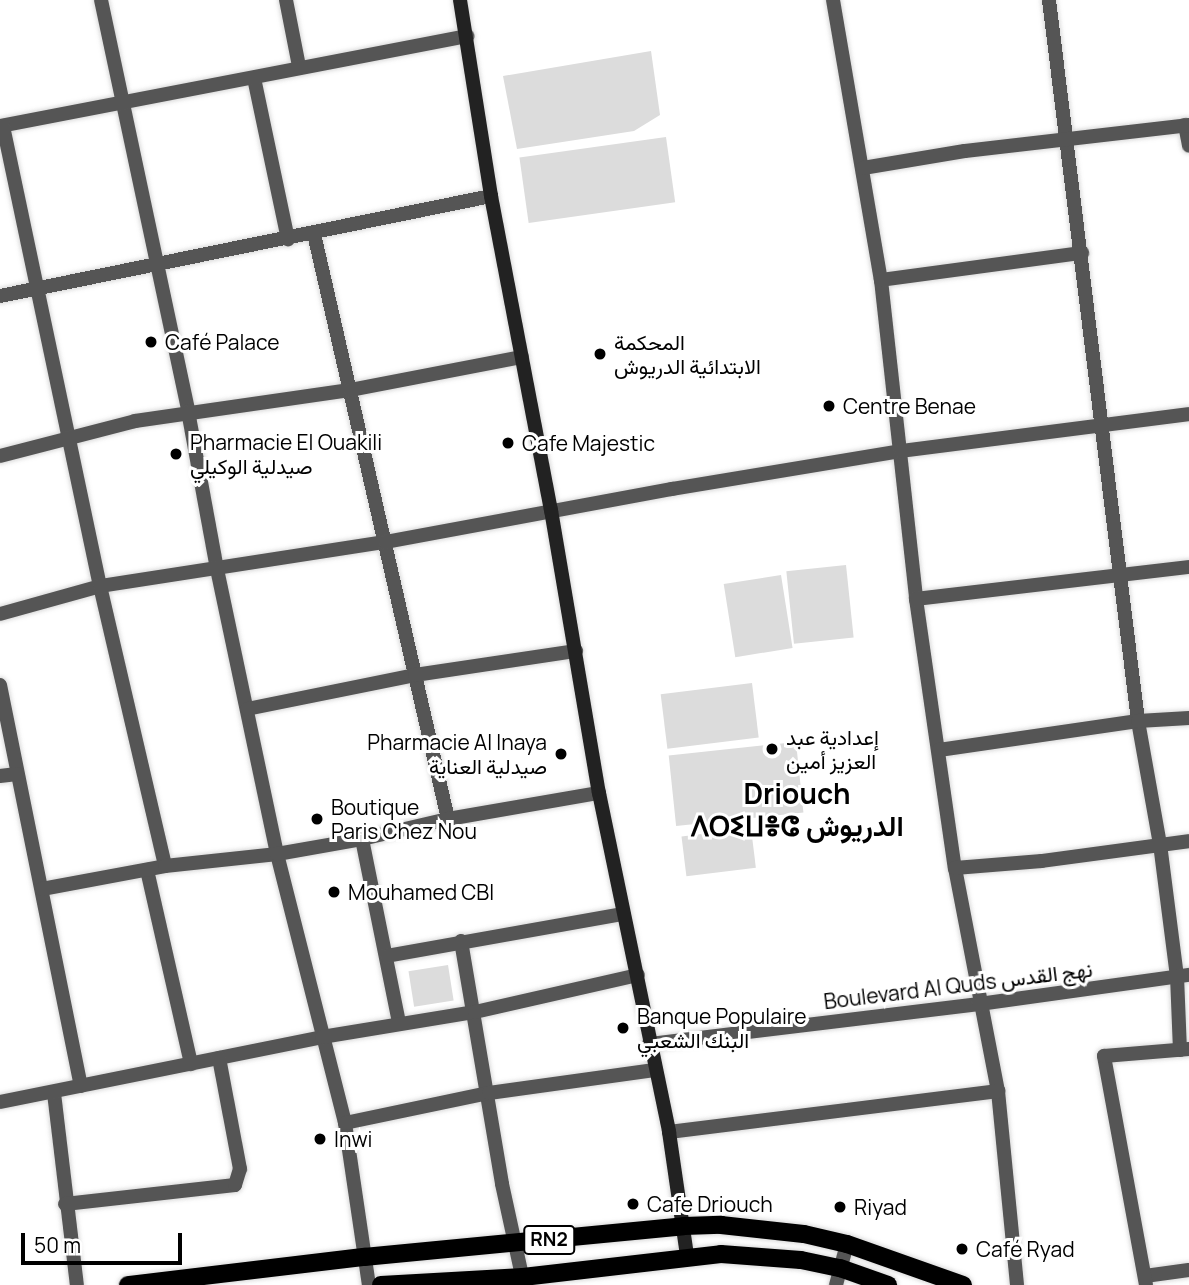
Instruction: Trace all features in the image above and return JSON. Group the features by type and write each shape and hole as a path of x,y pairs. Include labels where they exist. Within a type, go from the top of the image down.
{"main road":[{"name":"RN2","path":"128,1285 364,1257 684,1226 761,1228 847,1244 963,1285"},
{"name":"RN2","path":"381,1285 523,1281 687,1256 763,1255 838,1277 888,1285"}],"street":[{"path":"100,0 188,411 217,569 277,854 345,1123 369,1285"},
{"path":"286,0 299,66"},
{"path":"460,0 491,196 551,510 599,793 638,975 654,1070 669,1132 687,1256"},
{"path":"834,0 881,280 916,599 955,868 979,1004 998,1091 1017,1285"},
{"path":"1049,0 1104,423 1119,573 1138,721 1183,976 1184,1050 1104,1056 1146,1281 1189,1270"},
{"path":"165,866 100,586 2,126 122,101 254,78 299,66 467,36"},
{"path":"254,78 288,239"},
{"path":"863,168 965,151 1187,125 1189,146"},
{"path":"0,296 491,196"},
{"path":"314,234 448,819"},
{"path":"881,280 1082,253"},
{"path":"0,456 188,411 350,390 522,357"},
{"path":"0,614 100,586 385,542 551,510 901,451 1189,414"},
{"path":"916,599 1119,573 1189,567"},
{"path":"247,709 415,675 576,651"},
{"path":"0,685 81,1086"},
{"path":"939,750 1138,721 1189,718"},
{"path":"0,776 17,774"},
{"path":"42,889 165,866 277,854 362,839 448,819 599,793"},
{"path":"362,839 399,1023"},
{"path":"955,868 1042,861 1189,841"},
{"path":"147,870 191,1064"},
{"path":"387,956 624,914"},
{"path":"461,941 489,1093 502,1184 523,1281"},
{"path":"0,1102 322,1037 475,1012 638,975"},
{"name":"Boulevard Al Quds نهج القدس","path":"649,1044 1183,976"},
{"path":"65,1204 235,1185 240,1169 219,1058"},
{"path":"345,1123 489,1093 654,1070"},
{"path":"669,1132 998,1091"},
{"path":"54,1093 65,1204 77,1285"},
{"path":"838,1277 847,1244"}],"shaded area":[{"path":"651,51 660,115 634,131 517,149 503,76"},
{"path":"666,137 675,202 529,223 519,158"},
{"path":"846,565 854,638 794,644 786,571"},
{"path":"781,575 793,648 735,657 724,584"},
{"path":"752,683 759,738 667,749 661,694"},
{"path":"796,742 803,813 676,826 669,755"},
{"path":"751,828 756,868 686,876 682,837"},
{"path":"448,965 454,1001 414,1007 408,971"}],"place":[{"name":"Café Palace","path":"151,342"},
{"name":"المحكمة الابتدائية الدريوش","path":"600,354"},
{"name":"Centre Benae","path":"829,406"},
{"name":"Cafe Majestic","path":"508,443"},
{"name":"Pharmacie El Ouakili صيدلية الوكيلي","path":"176,454"},
{"name":"إعدادية عبد العزيز أمين","path":"772,749"},
{"name":"Pharmacie Al Inaya صيدلية العناية","path":"561,754"},
{"name":"Boutique Paris Chez Nou","path":"317,819"},
{"name":"Mouhamed CBI","path":"334,892"},
{"name":"Banque Populaire البنك الشعبي","path":"623,1028"},
{"name":"Inwi","path":"320,1139"},
{"name":"Cafe Driouch","path":"633,1204"},
{"name":"Riyad","path":"840,1207"},
{"name":"Café Ryad","path":"962,1249"}],"district":[{"name":"Driouch ⴷⵔⵉⵡⴻⵛ الدريوش","path":"797,809"}]}
